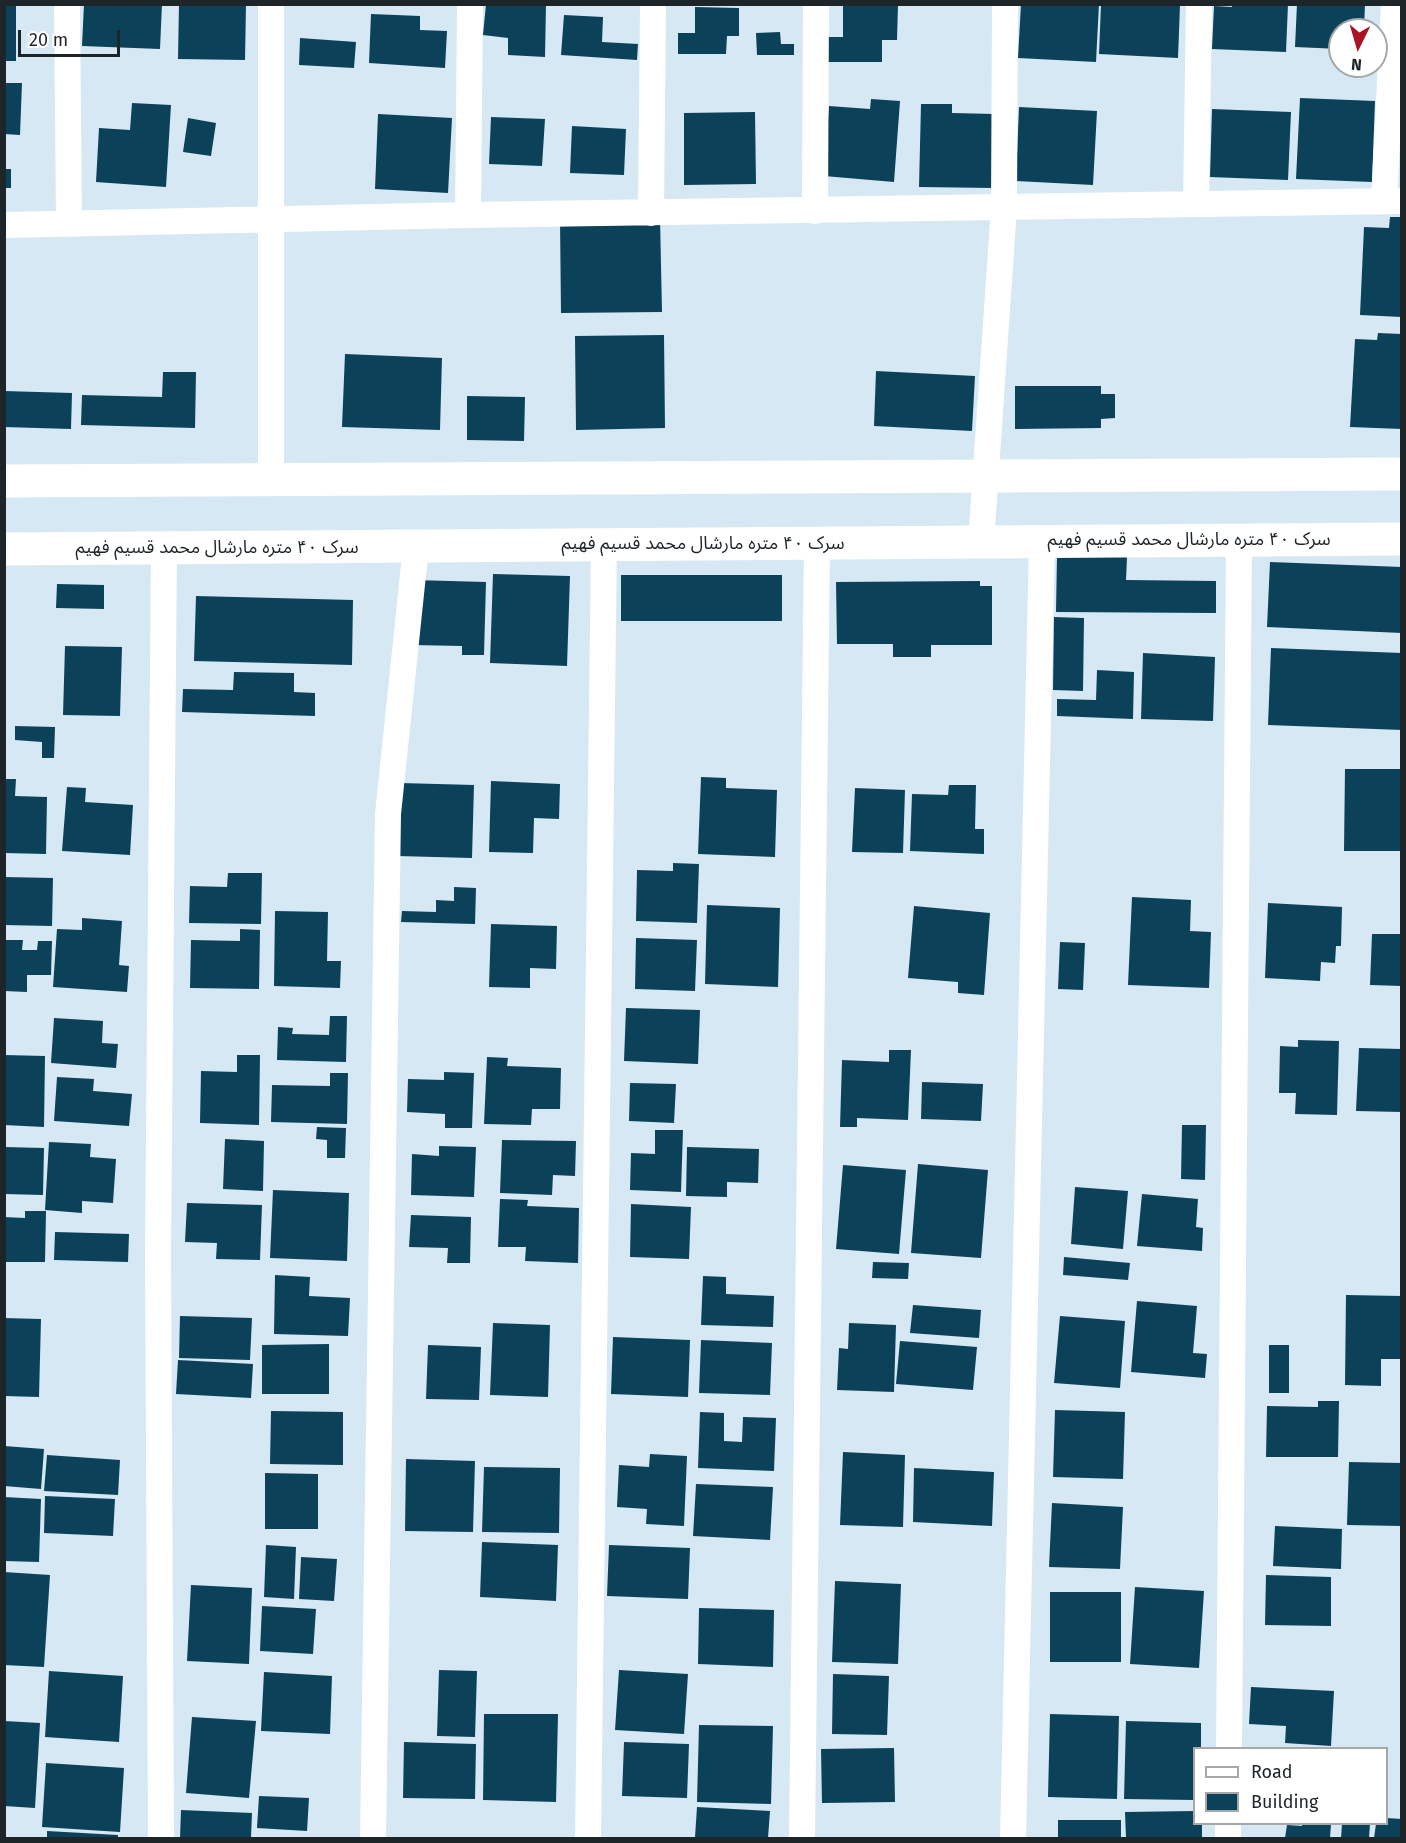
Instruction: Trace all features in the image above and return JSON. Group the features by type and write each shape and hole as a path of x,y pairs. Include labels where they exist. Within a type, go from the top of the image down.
{"street":[{"path":"67,4 69,224"},
{"path":"271,480 272,4"},
{"path":"468,215 470,4"},
{"path":"651,213 653,4"},
{"path":"815,212 816,4"},
{"path":"981,542 1004,207 1005,4"},
{"path":"1196,203 1198,4"},
{"path":"4,225 468,215 815,212 1393,201 1394,4"},
{"path":"4,481 1401,474"},
{"name":"سرک ۴۰ متره مارشال محمد قسیم فهیم","path":"4,549 1401,539"},
{"path":"1229,1747 1239,540"},
{"path":"1013,1839 1042,541"},
{"path":"802,1839 818,543"},
{"path":"588,1839 604,545"},
{"path":"373,1839 388,814 416,546"},
{"path":"161,1839 158,1241 164,548"}],"building":[{"path":"4,4 16,4 16,61 4,61"},
{"path":"84,4 162,4 160,49 82,46"},
{"path":"179,4 246,4 245,60 178,59"},
{"path":"486,4 546,4 545,57 508,55 508,38 483,35"},
{"path":"843,4 898,5 897,40 882,40 882,62 822,62 822,37 843,37"},
{"path":"1021,4 1099,4 1096,62 1018,58"},
{"path":"1232,4 1288,4 1286,52 1212,49 1214,6 1232,7"},
{"path":"1297,4 1365,4 1364,18 1328,18 1328,48 1295,47"},
{"path":"1101,5 1180,5 1178,58 1099,54"},
{"path":"695,7 739,8 739,36 727,36 726,54 678,54 678,33 695,33"},
{"path":"371,14 420,16 420,30 447,31 445,68 369,63"},
{"path":"564,15 603,17 602,42 638,44 637,60 561,55"},
{"path":"780,32 781,44 794,44 794,55 757,55 756,33"},
{"path":"300,38 356,42 354,68 299,65"},
{"path":"4,83 22,83 20,135 4,134"},
{"path":"1300,98 1375,101 1372,182 1296,179"},
{"path":"871,99 900,101 894,182 824,176 829,106 870,109"},
{"path":"132,103 171,105 166,187 96,182 99,128 130,130"},
{"path":"921,104 952,104 952,113 995,114 994,188 919,187"},
{"path":"1019,107 1097,111 1093,185 1016,181"},
{"path":"1212,109 1291,112 1288,180 1210,177"},
{"path":"755,112 756,184 684,185 684,113"},
{"path":"378,114 452,118 448,193 375,189"},
{"path":"491,117 545,119 542,166 489,164"},
{"path":"188,118 216,123 211,156 183,152"},
{"path":"572,126 626,129 624,175 570,173"},
{"path":"4,169 11,169 11,188 4,188"},
{"path":"1390,217 1402,217 1402,317 1360,315 1364,227 1389,228"},
{"path":"660,218 662,312 561,313 560,219"},
{"path":"1378,333 1402,334 1402,429 1350,427 1355,339 1377,340"},
{"path":"664,335 665,428 576,430 575,336"},
{"path":"345,354 442,358 440,430 342,427"},
{"path":"876,371 975,376 972,431 874,426"},
{"path":"163,372 196,372 195,428 81,425 82,395 162,397"},
{"path":"1015,386 1101,386 1101,394 1115,394 1115,418 1101,419 1101,428 1015,429"},
{"path":"4,391 72,393 71,429 4,427"},
{"path":"467,396 525,397 524,441 467,440"},
{"path":"1057,556 1127,557 1126,580 1216,581 1216,613 1056,612"},
{"path":"1270,562 1402,567 1402,633 1267,627"},
{"path":"493,574 570,576 567,666 490,663"},
{"path":"621,575 782,575 782,621 621,621"},
{"path":"414,580 486,582 484,655 462,655 462,646 412,645"},
{"path":"980,581 980,586 992,586 992,645 931,645 931,657 893,657 893,644 837,644 836,582"},
{"path":"57,584 104,585 104,609 56,608"},
{"path":"196,596 353,600 352,665 194,661"},
{"path":"1054,617 1084,618 1083,691 1053,690"},
{"path":"65,646 122,647 120,716 63,715"},
{"path":"1271,648 1402,653 1402,730 1268,725"},
{"path":"1143,653 1215,657 1213,721 1141,719"},
{"path":"1097,670 1134,672 1133,719 1057,716 1057,699 1096,700"},
{"path":"234,672 294,673 294,692 315,693 315,716 182,712 183,689 233,690"},
{"path":"15,726 55,727 54,758 42,758 42,742 15,740"},
{"path":"1345,769 1402,769 1402,851 1344,851"},
{"path":"701,777 726,778 726,788 777,790 775,857 698,854"},
{"path":"4,779 16,779 15,796 47,797 46,854 4,853"},
{"path":"491,781 560,784 559,819 534,818 533,853 489,852"},
{"path":"400,783 474,785 472,858 397,856"},
{"path":"949,785 976,785 975,829 984,829 984,854 910,851 912,794 948,795"},
{"path":"67,787 86,788 85,802 133,805 130,855 62,851"},
{"path":"855,788 905,790 903,853 852,852"},
{"path":"673,863 699,864 697,923 636,921 637,870 673,871"},
{"path":"228,873 262,873 261,924 189,923 190,886 227,887"},
{"path":"4,877 53,878 52,926 4,925"},
{"path":"454,887 476,888 475,924 401,922 402,911 436,912 436,900 454,901"},
{"path":"1132,897 1191,900 1190,931 1211,932 1209,988 1128,985"},
{"path":"1268,903 1342,907 1341,946 1336,946 1335,963 1321,962 1320,981 1265,978"},
{"path":"707,905 780,908 778,987 705,984"},
{"path":"914,906 990,913 984,995 958,993 958,982 908,978"},
{"path":"275,911 328,912 327,961 341,961 340,988 274,986"},
{"path":"82,918 122,921 119,965 129,966 127,992 53,987 57,929 82,930"},
{"path":"491,924 557,926 556,969 530,968 530,988 489,987"},
{"path":"240,929 260,930 259,989 190,988 191,940 240,941"},
{"path":"1372,934 1402,934 1402,986 1370,985"},
{"path":"636,938 697,940 695,991 635,989"},
{"path":"4,940 23,940 22,950 37,950 38,941 52,941 51,975 27,975 27,992 4,991"},
{"path":"1060,942 1085,943 1083,990 1058,989"},
{"path":"626,1008 700,1010 698,1064 624,1061"},
{"path":"330,1016 347,1016 346,1062 277,1060 278,1027 293,1028 292,1034 329,1035"},
{"path":"54,1018 103,1021 102,1043 118,1044 116,1068 51,1063"},
{"path":"1298,1040 1339,1041 1337,1115 1295,1114 1296,1093 1279,1093 1280,1046 1298,1047"},
{"path":"1359,1048 1402,1049 1402,1112 1356,1111"},
{"path":"889,1050 911,1050 908,1120 857,1118 857,1127 840,1127 842,1060 889,1062"},
{"path":"4,1055 45,1056 44,1127 4,1125"},
{"path":"237,1055 260,1055 259,1125 200,1123 201,1071 237,1072"},
{"path":"487,1057 508,1058 507,1066 561,1068 560,1109 532,1109 531,1125 484,1124"},
{"path":"444,1072 474,1073 472,1128 445,1128 445,1114 407,1112 408,1079 444,1080"},
{"path":"330,1073 348,1073 347,1124 271,1122 272,1085 330,1086"},
{"path":"57,1077 94,1079 93,1091 132,1094 129,1126 54,1121"},
{"path":"922,1082 983,1084 981,1121 921,1119"},
{"path":"630,1083 676,1084 674,1123 629,1121"},
{"path":"1182,1125 1206,1125 1205,1180 1181,1179"},
{"path":"317,1127 346,1128 345,1158 327,1158 327,1140 316,1139"},
{"path":"655,1130 683,1130 681,1192 630,1190 631,1153 655,1154"},
{"path":"225,1139 264,1141 263,1191 223,1189"},
{"path":"502,1140 576,1141 575,1176 553,1175 552,1195 500,1193"},
{"path":"49,1142 91,1144 90,1157 116,1159 113,1203 82,1201 82,1213 45,1210"},
{"path":"439,1146 476,1147 474,1197 411,1195 412,1154 439,1156"},
{"path":"4,1147 44,1148 43,1195 4,1194"},
{"path":"687,1147 759,1149 758,1183 727,1182 727,1197 686,1196"},
{"path":"918,1164 988,1170 981,1258 911,1253"},
{"path":"843,1165 906,1170 899,1254 836,1249"},
{"path":"1075,1187 1128,1191 1123,1249 1071,1244"},
{"path":"273,1190 349,1193 347,1261 270,1258"},
{"path":"1142,1194 1198,1199 1196,1227 1203,1228 1202,1251 1137,1246"},
{"path":"500,1199 528,1200 527,1206 579,1208 578,1263 525,1261 526,1247 498,1247"},
{"path":"187,1203 262,1205 260,1260 216,1259 217,1243 185,1242"},
{"path":"631,1204 691,1207 689,1259 630,1257"},
{"path":"25,1211 46,1211 45,1262 4,1262 4,1217 25,1218"},
{"path":"411,1215 471,1217 470,1263 447,1263 448,1248 409,1247"},
{"path":"55,1232 129,1234 128,1262 54,1260"},
{"path":"1064,1257 1130,1263 1128,1280 1063,1275"},
{"path":"873,1262 909,1263 908,1279 872,1278"},
{"path":"275,1275 310,1277 309,1296 350,1298 348,1336 274,1334"},
{"path":"703,1276 726,1277 726,1294 774,1296 773,1327 701,1325"},
{"path":"1346,1295 1402,1296 1402,1359 1381,1359 1381,1386 1345,1385"},
{"path":"1137,1301 1197,1306 1193,1353 1207,1354 1205,1378 1131,1372"},
{"path":"913,1305 981,1310 979,1338 910,1333"},
{"path":"180,1316 252,1318 250,1360 179,1358"},
{"path":"1060,1316 1125,1321 1120,1388 1054,1383"},
{"path":"4,1318 41,1319 39,1397 4,1396"},
{"path":"493,1323 550,1325 548,1397 490,1395"},
{"path":"849,1323 896,1325 894,1392 837,1390 839,1348 848,1349"},
{"path":"613,1337 690,1340 688,1397 611,1394"},
{"path":"701,1340 772,1343 770,1395 699,1393"},
{"path":"900,1341 977,1347 973,1390 896,1384"},
{"path":"329,1344 329,1394 262,1394 262,1345"},
{"path":"428,1345 481,1347 479,1400 426,1399"},
{"path":"1269,1345 1289,1345 1289,1393 1269,1393"},
{"path":"178,1360 253,1364 251,1398 176,1394"},
{"path":"1318,1401 1339,1401 1338,1457 1266,1457 1267,1406 1318,1407"},
{"path":"1055,1410 1125,1412 1123,1479 1053,1477"},
{"path":"271,1411 343,1412 343,1465 270,1464"},
{"path":"700,1412 724,1413 724,1441 742,1442 743,1417 776,1418 774,1471 698,1468"},
{"path":"4,1446 44,1449 41,1489 4,1486"},
{"path":"843,1452 905,1455 903,1527 840,1525"},
{"path":"650,1454 687,1456 684,1526 646,1524 647,1509 617,1507 619,1465 649,1467"},
{"path":"47,1455 120,1460 118,1495 44,1491"},
{"path":"406,1459 475,1461 473,1532 405,1531"},
{"path":"1349,1462 1402,1463 1402,1526 1347,1525"},
{"path":"484,1467 560,1468 559,1533 482,1532"},
{"path":"914,1468 994,1472 992,1526 913,1522"},
{"path":"265,1473 318,1474 318,1529 265,1529"},
{"path":"696,1484 773,1487 770,1540 693,1536"},
{"path":"45,1496 115,1499 113,1536 44,1533"},
{"path":"4,1497 41,1499 39,1562 4,1561"},
{"path":"1052,1503 1123,1507 1120,1569 1049,1567"},
{"path":"1275,1526 1342,1529 1341,1569 1273,1566"},
{"path":"482,1542 558,1545 556,1601 480,1597"},
{"path":"266,1545 296,1547 294,1599 264,1597"},
{"path":"609,1545 690,1548 688,1599 607,1596"},
{"path":"301,1557 337,1559 334,1601 299,1599"},
{"path":"4,1572 50,1575 44,1667 4,1665"},
{"path":"1266,1575 1331,1577 1331,1626 1265,1625"},
{"path":"835,1581 901,1584 898,1664 832,1662"},
{"path":"191,1585 252,1588 249,1664 187,1661"},
{"path":"1135,1587 1204,1591 1199,1668 1130,1664"},
{"path":"1050,1592 1121,1592 1121,1662 1050,1662"},
{"path":"262,1606 316,1609 313,1654 260,1651"},
{"path":"699,1608 774,1610 773,1667 698,1664"},
{"path":"439,1670 477,1671 475,1737 437,1736"},
{"path":"619,1670 688,1674 684,1734 615,1730"},
{"path":"49,1671 123,1676 119,1742 45,1737"},
{"path":"264,1672 332,1676 330,1734 261,1731"},
{"path":"833,1674 889,1676 887,1735 832,1734"},
{"path":"1251,1687 1334,1691 1331,1746 1285,1743 1286,1726 1249,1724"},
{"path":"484,1714 558,1714 556,1802 483,1800"},
{"path":"1050,1714 1119,1716 1117,1799 1048,1797"},
{"path":"192,1717 256,1721 249,1798 186,1793"},
{"path":"4,1721 40,1723 35,1808 4,1806"},
{"path":"1126,1721 1201,1723 1201,1747 1193,1747 1193,1800 1124,1799"},
{"path":"699,1725 773,1726 771,1804 697,1802"},
{"path":"404,1742 476,1744 475,1799 403,1798"},
{"path":"624,1742 689,1744 687,1798 622,1796"},
{"path":"894,1748 895,1802 822,1803 821,1749"},
{"path":"46,1763 124,1768 120,1832 42,1827"},
{"path":"259,1796 309,1798 307,1831 257,1828"},
{"path":"697,1807 770,1811 768,1838 695,1837"},
{"path":"181,1810 252,1813 251,1838 180,1838"},
{"path":"1193,1811 1193,1825 1202,1825 1202,1838 1126,1838 1125,1812"},
{"path":"1388,1818 1402,1819 1402,1838 1374,1838 1376,1825 1388,1825"},
{"path":"1058,1820 1121,1820 1121,1838 1058,1838"},
{"path":"1287,1825 1331,1825 1330,1838 1285,1838"},
{"path":"1342,1825 1370,1825 1369,1838 1341,1838"},
{"path":"47,1831 118,1835 118,1838 47,1838"}]}
